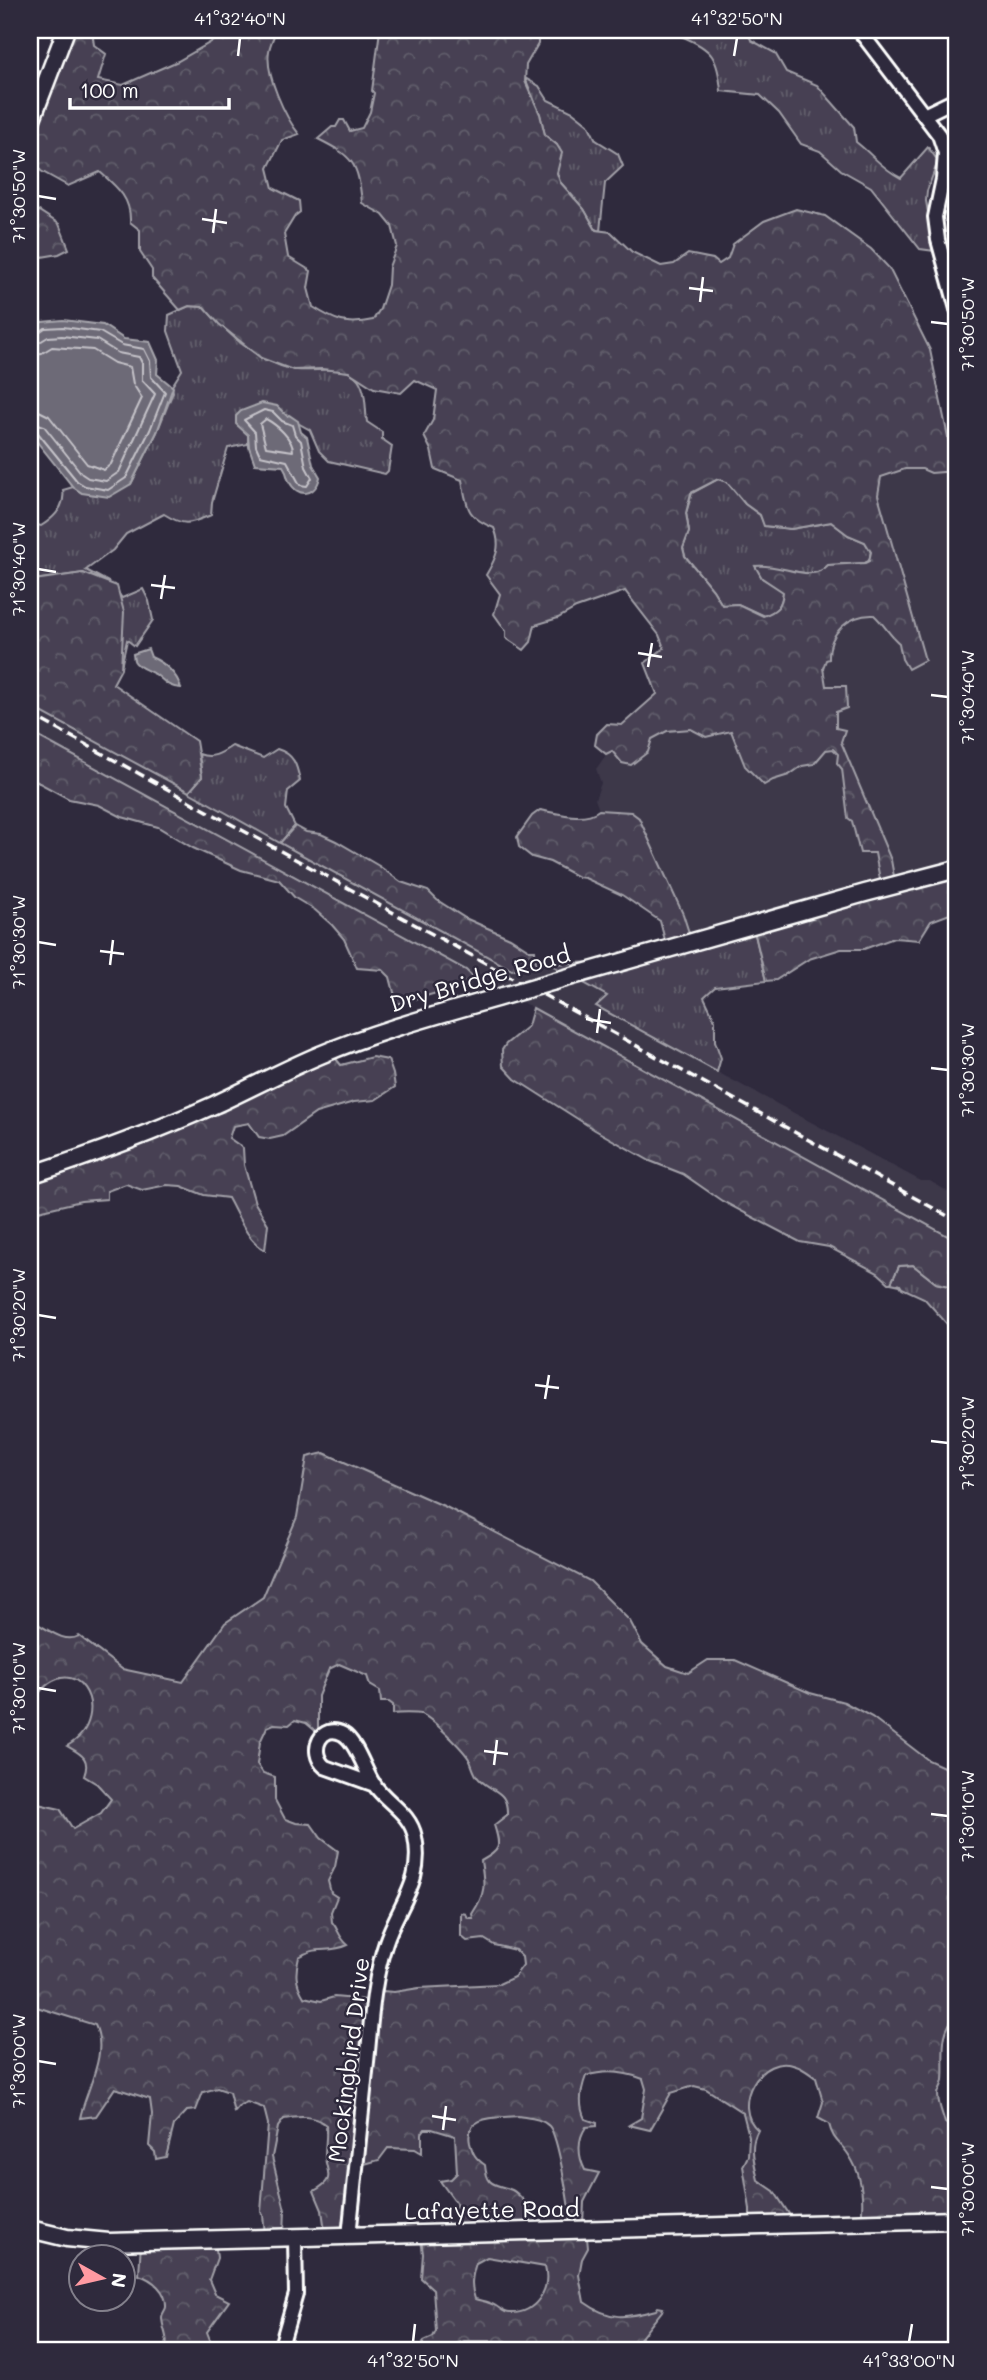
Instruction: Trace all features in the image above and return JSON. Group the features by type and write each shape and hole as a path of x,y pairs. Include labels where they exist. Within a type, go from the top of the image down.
{"street":[{"path":"30,124 66,30"},
{"path":"859,30 939,135 944,153 943,179 935,217 938,240 957,309"},
{"path":"924,115 957,99"},
{"name":"Dry Bridge Road","path":"30,1175 75,1161 159,1128 318,1055 368,1036 957,869"},
{"name":"Mockingbird Drive","path":"349,2236 376,1981 390,1930 413,1886 417,1858 415,1834 409,1822 374,1785 349,1738 340,1732 323,1736 316,1746 320,1763 374,1785"},
{"name":"Lafayette Road","path":"30,2229 67,2238 109,2242 957,2220"},
{"path":"280,2350 296,2294 295,2238"}],"shaded area":[{"path":"905,469 922,469 931,473 955,471 957,480 957,868 895,882 891,860 841,741 839,729 836,728 836,712 846,687 826,686 823,668 834,636 846,622 860,615 874,615 886,626 899,643 902,659 906,664 886,518 881,511 878,495 881,477"},
{"path":"30,706 512,970 536,964 550,964 607,996 596,1007 921,1181 930,1181 957,1197 957,1241 30,732"},
{"path":"691,729 716,735 731,731 745,766 773,780 789,775 802,766 814,764 826,750 833,749 838,754 842,769 848,818 852,821 860,853 875,853 881,885 691,942 631,812 599,810 595,799 601,783 596,769 608,752 612,751 622,763 648,752 652,739 667,731"}],"green space":[{"path":"63,30 95,30 94,45 106,54 98,80 123,85 178,61 232,30 276,30 269,51 270,71 282,106 299,134 282,140 268,168 273,188 299,201 300,212 284,234 288,257 311,271 308,288 313,307 342,321 364,322 373,320 380,309 388,285 389,267 397,246 392,226 383,215 362,203 356,170 347,157 318,139 332,127 336,127 340,120 344,120 350,131 362,128 370,112 374,93 372,91 380,30 538,30 538,44 526,65 525,81 540,114 545,135 562,153 557,173 560,182 584,209 596,230 611,232 632,252 661,266 674,264 688,254 713,259 719,264 728,258 733,244 764,221 796,209 825,216 871,249 889,268 930,350 955,471 931,473 922,469 905,469 881,477 878,495 925,660 908,669 902,659 899,643 874,615 856,618 836,633 829,659 823,668 826,686 846,686 847,708 836,712 836,728 845,730 841,742 891,860 895,882 957,868 957,913 931,921 919,940 894,938 864,949 841,949 809,959 776,980 766,981 753,926 881,885 875,853 860,853 852,821 848,818 842,769 837,763 838,754 833,749 826,750 814,764 802,766 789,775 764,785 745,766 731,731 706,737 691,729 667,731 652,739 648,752 631,765 622,763 612,751 606,754 595,745 597,734 607,724 622,725 657,694 645,663 664,648 659,635 625,591 535,625 531,642 524,650 506,638 506,631 494,614 500,594 486,575 497,552 498,541 494,528 478,520 469,510 462,480 435,469 431,450 424,436 433,420 437,390 415,380 401,393 374,388 349,372 293,370 261,358 219,324 204,307 189,306 180,310 152,278 152,270 140,252 140,230 130,222 128,206 112,183 100,172 68,186 41,171 37,165 30,164 30,117","holes":["718,479 727,482 745,504 760,515 764,526 791,529 831,522 848,535 865,542 871,552 869,561 828,565 813,573 755,566 762,578 783,592 778,607 763,616 738,604 722,605 685,556 683,548 689,532 686,513 691,493"]},
{"path":"678,30 747,30 751,40 775,53 786,72 817,85 854,127 856,142 882,166 901,178 928,147 938,161 926,201 935,251 920,249 871,187 841,170 820,151 801,144 779,113 760,95 721,91 718,70 712,56 700,45 681,36"},
{"path":"525,78 539,86 548,100 573,112 588,124 596,140 618,154 623,166 605,183 600,231 596,230 584,209 560,182 557,173 557,145 545,135 540,114"},
{"path":"957,194 957,277 951,223"},
{"path":"30,208 59,224 69,249 59,254 30,259"},
{"path":"189,306 204,307 243,345 266,360 291,369 333,369 355,376 364,392 367,422 382,432 382,439 392,446 388,471 385,474 329,461 319,451 310,430 287,417 248,435 248,444 228,448 212,502 211,515 187,523 164,514 126,534 113,550 86,570 110,583 83,573 34,580 35,572 30,560 30,523 41,526 54,516 63,502 63,490 73,487 82,493 131,484 157,432 173,392 172,386 182,370 168,331 169,315"},
{"path":"718,479 727,482 745,504 760,515 765,526 791,529 831,522 848,535 865,542 871,552 869,561 829,565 822,572 812,574 756,566 762,578 783,591 778,607 764,616 738,604 722,605 685,556 683,548 689,532 686,513 692,493"},
{"path":"83,573 117,586 124,612 121,669 113,684 196,741 202,777 189,792 30,706 30,586 34,580"},
{"path":"143,589 153,620 135,646 127,640 121,667 119,594 122,598"},
{"path":"30,732 466,970 473,977 469,984 397,1004 390,977 383,970 357,968 344,939 332,925 295,898 279,880 241,870 193,848 158,827 122,817 99,805 69,799 30,778"},
{"path":"232,746 263,758 277,749 291,757 296,765 300,781 288,791 286,808 295,826 280,843 189,792 202,777 199,754 216,755"},
{"path":"540,810 578,816 593,814 599,810 631,812 639,818 683,914 691,939 667,948 660,921 622,895 550,862 532,857 519,847 517,837 532,816"},
{"path":"295,826 336,841 401,882 428,891 465,918 510,938 529,950 535,950 536,964 512,970 280,843"},
{"path":"753,926 766,981 715,987 704,997 715,1020 715,1041 721,1058 717,1072 596,1006 607,996 550,964 595,962"},
{"path":"533,1008 957,1241 957,1288 936,1283 913,1265 899,1266 889,1283 878,1273 829,1247 800,1242 722,1201 683,1174 650,1161 595,1130 515,1079 503,1066 502,1050 528,1026"},
{"path":"324,1044 341,1065 372,1057 388,1060 395,1087 375,1100 354,1102 316,1113 283,1136 270,1139 259,1137 249,1123 233,1126 229,1138 243,1148 244,1165 255,1203 268,1224 265,1250 248,1234 228,1198 204,1195 181,1186 167,1185 142,1190 126,1184 107,1191 107,1199 81,1201 30,1213 30,1176 79,1159 288,1064"},
{"path":"913,1265 936,1283 957,1288 957,1329 947,1324 924,1298 891,1283 899,1266"},
{"path":"324,1453 446,1507 590,1581 630,1621 642,1644 667,1666 688,1673 708,1660 735,1660 810,1693 844,1702 872,1717 928,1760 957,1773 957,2015 951,2021 945,2037 943,2082 938,2095 945,2123 957,2131 957,2220 861,2222 862,2197 858,2172 847,2152 835,2139 829,2124 818,2118 823,2102 816,2078 799,2067 783,2064 771,2067 753,2084 748,2096 750,2120 758,2130 753,2148 758,2180 774,2191 793,2220 750,2224 743,2166 748,2156 749,2136 743,2113 706,2089 694,2086 671,2093 650,2130 629,2125 641,2118 646,2089 643,2079 615,2073 593,2074 586,2076 581,2097 585,2119 597,2123 597,2126 586,2127 583,2132 580,2143 581,2159 585,2170 599,2173 584,2202 583,2225 586,2227 588,2248 582,2259 579,2275 584,2302 602,2312 618,2316 645,2313 658,2307 663,2308 662,2311 631,2350 511,2350 506,2341 464,2341 451,2346 449,2350 412,2350 421,2349 424,2341 433,2337 436,2331 433,2289 421,2278 423,2254 420,2231 457,2228 456,2203 440,2181 451,2179 457,2173 455,2136 425,2129 422,2133 422,2153 415,2149 388,2148 379,2160 354,2167 350,2230 325,2231 322,2210 314,2191 328,2179 325,2156 326,2125 306,2117 284,2119 278,2127 272,2157 285,2210 284,2234 265,2234 261,2212 268,2124 264,2108 247,2102 234,2112 229,2092 217,2088 203,2092 196,2110 187,2111 174,2125 166,2157 156,2159 155,2152 149,2146 152,2114 150,2099 115,2088 96,2116 80,2118 98,2060 99,2036 95,2025 30,2005 30,1798 38,1804 60,1809 73,1829 101,1813 111,1799 97,1784 84,1776 86,1765 83,1757 67,1746 82,1733 89,1717 90,1701 84,1688 74,1680 61,1678 46,1686 30,1706 30,1620 60,1636 79,1636 122,1669 183,1682 225,1623 263,1597 297,1517 307,1457","holes":["339,1664 367,1676 370,1685 380,1691 381,1702 393,1705 393,1714 421,1714 432,1721 466,1754 479,1779 499,1793 505,1801 507,1815 494,1825 498,1847 481,1861 484,1883 482,1894 472,1914 473,1918 461,1913 461,1936 467,1941 484,1939 494,1945 515,1950 522,1957 523,1965 514,1977 499,1984 394,1992 370,1990 367,2000 334,1997 321,2001 304,1997 301,1992 297,1977 299,1957 311,1951 348,1945 332,1922 331,1912 337,1897 331,1893 328,1881 335,1867 338,1851 321,1838 311,1824 285,1819 275,1800 275,1777 263,1773 257,1764 260,1742 267,1727 274,1724 289,1725 295,1720 306,1723 318,1733 318,1696 329,1669","518,2116 539,2120 549,2126 553,2132 563,2174 570,2226 530,2227 529,2206 514,2191 490,2181 485,2165 473,2153 470,2134 477,2122","487,2257 545,2267 546,2284 534,2305 519,2312 506,2312 475,2299 472,2281 476,2263"]},
{"path":"215,2240 217,2258 209,2280 215,2294 229,2301 207,2332 214,2350 165,2350 167,2342 162,2317 166,2301 158,2286 139,2275 141,2242"}],"water":[{"path":"63,320 103,325 124,339 150,342 158,360 157,374 173,387 157,432 131,484 109,497 82,493 73,487 30,433 30,330 42,322"},
{"path":"262,403 277,406 287,416 298,421 301,432 307,437 313,465 320,477 311,491 297,491 283,466 255,464 248,435 236,424 236,416 241,411"},
{"path":"148,649 151,657 161,662 173,674 181,688 169,685 135,662 133,654"}],"railway":[{"path":"30,714 957,1221"}]}
